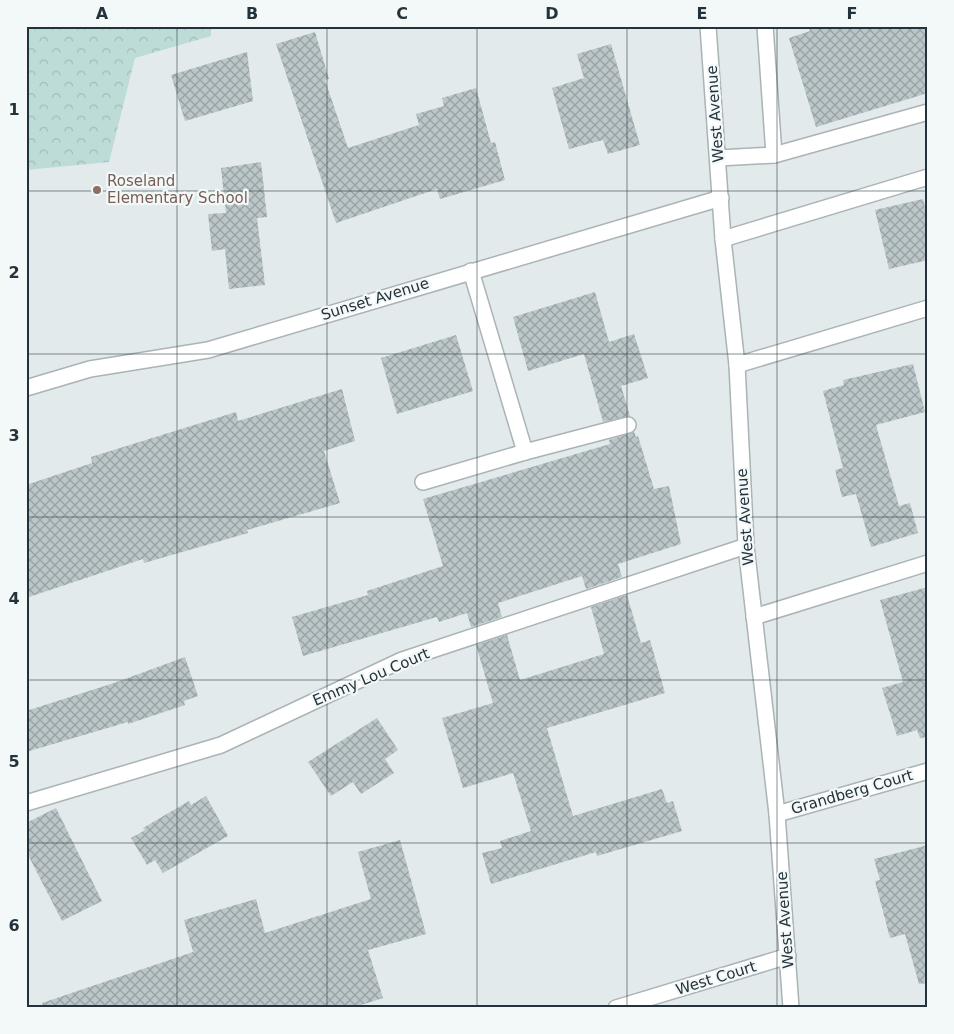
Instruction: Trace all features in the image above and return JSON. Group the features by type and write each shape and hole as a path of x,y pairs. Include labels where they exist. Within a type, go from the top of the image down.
{"street":[{"name":"West Avenue","path":"708,26 723,239 736,366 746,546 777,814 792,1008"},
{"path":"765,26 774,155"},
{"path":"718,158 774,155 928,112"},
{"path":"723,239 928,177"},
{"name":"Sunset Avenue","path":"26,388 90,369 208,350 721,198"},
{"path":"471,271 525,452"},
{"path":"736,366 928,308"},
{"path":"423,482 628,424"},
{"name":"Emmy Lou Court","path":"26,802 221,745 402,660 746,546"},
{"path":"754,617 928,563"},
{"name":"Grandberg Court","path":"777,814 928,770"},
{"name":"West Court","path":"616,1008 788,956"}],"green space":[{"path":"26,26 211,26 211,36 135,58 109,162 26,170"}],"building":[{"path":"808,26 928,26 928,93 816,127 789,38 810,31"},
{"path":"315,32 329,79 325,80 348,148 419,125 416,114 444,106 442,98 476,88 491,143 495,142 505,180 440,199 437,189 336,223 276,44"},
{"path":"611,44 640,145 608,154 603,140 569,149 552,88 584,78 577,54"},
{"path":"247,52 253,101 185,121 171,75"},
{"path":"261,162 267,217 257,218 265,285 229,289 225,249 212,251 208,214 226,213 221,168"},
{"path":"923,199 928,218 928,260 889,269 875,210"},
{"path":"595,292 609,342 634,334 648,378 621,386 630,416 603,422 584,354 528,371 513,317"},
{"path":"456,335 473,391 397,414 381,358"},
{"path":"913,364 925,412 876,425 899,506 910,503 918,533 871,547 856,494 842,497 835,470 843,468 823,391 844,385 843,380"},
{"path":"342,389 355,441 324,451 340,503 247,530 248,533 144,563 143,559 26,598 26,485 92,463 91,457 236,412 238,421"},
{"path":"634,432 636,437 638,436 654,489 669,486 681,544 618,564 622,577 586,589 582,576 498,603 502,617 471,627 467,613 439,622 437,617 303,656 292,617 368,595 367,591 443,566 423,499 610,444 609,440"},
{"path":"928,587 928,737 920,738 917,730 897,736 882,688 903,682 880,600"},
{"path":"627,595 641,643 650,640 665,693 547,728 573,816 662,789 667,803 673,801 682,831 597,856 596,852 491,884 482,853 502,848 500,841 531,831 513,773 463,788 442,718 493,703 476,645 507,635 520,680 604,654 591,607"},
{"path":"185,657 198,696 184,701 185,705 128,724 128,722 26,752 26,711 114,683"},
{"path":"377,718 398,750 385,759 394,773 361,794 353,782 331,796 308,762"},
{"path":"206,796 228,836 163,873 155,860 147,865 131,838 145,830 143,828 189,801 191,805"},
{"path":"56,808 102,901 62,921 26,851 26,823"},
{"path":"400,840 426,934 368,950 383,998 352,1008 43,1008 42,1003 193,952 184,920 256,899 265,933 371,899 358,852"},
{"path":"928,845 928,983 919,984 905,934 890,938 875,881 880,880 874,859"}],"place":[{"name":"Roseland Elementary School","path":"97,190"}]}
